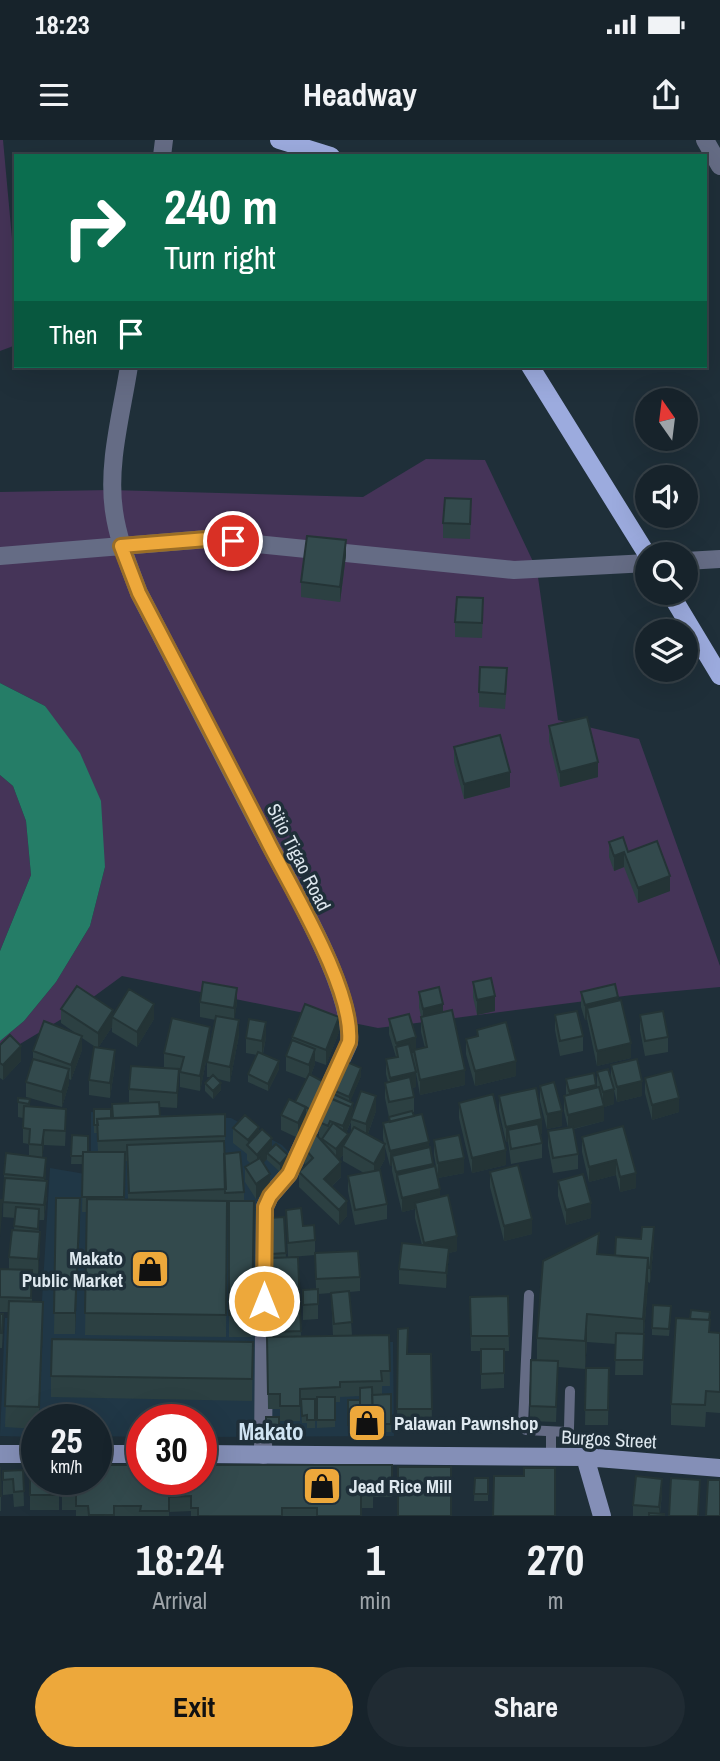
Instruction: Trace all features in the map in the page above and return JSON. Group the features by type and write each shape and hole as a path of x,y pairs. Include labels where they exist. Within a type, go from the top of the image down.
{"main road":[{"path":"279,140 324,154"},
{"path":"531,368 639,542"},
{"path":"677,605 720,676"},
{"path":"0,1454 21,1454"},
{"name":"Burgos Street","path":"217,1454 585,1457 720,1468"},
{"path":"585,1457 602,1516"}],"street":[{"path":"705,140 720,166"},
{"name":"Sitio Tigao Road","path":"129,368 113,471 113,509 121,546 139,593 313,929 346,1008 350,1030 349,1042 289,1174 270,1196 265,1207 263,1455"},
{"path":"0,556 207,539 514,570 635,564"},
{"path":"698,560 720,559"}],"lane":[{"path":"529,1295 523,1424 529,1432 568,1430 570,1391"},
{"path":"551,1432 551,1457"}],"shaded area":[{"path":"0,140 3,140 14,260 14,346 0,351"},
{"path":"426,459 485,460 537,570 558,720 639,739 720,966 720,987 632,995 378,1028 122,976 70,1014 0,1056 0,1041 24,1021 56,982 90,926 105,867 45,706 0,683 0,492 110,490 363,497"},
{"path":"0,683 45,706 80,753 101,801 105,867 90,926 56,982 24,1021 0,1041 0,951 31,875 26,821 13,786 0,775"},
{"path":"0,775 13,786 26,821 31,875 0,951"},
{"name":"Makato Public Market","path":"91,1112 231,1118 282,1145 294,1157 258,1221 255,1340 393,1342 394,1436 217,1437 217,1404 126,1404 126,1437 112,1436 112,1404 21,1404 21,1437 0,1436 5,1318 41,1317 50,1168 91,1175"}],"building":[{"path":"445,498 471,499 470,524 443,523"},
{"path":"307,536 346,540 340,587 301,582"},
{"path":"457,597 483,598 482,623 455,622"},
{"path":"480,667 507,668 505,694 479,692"},
{"path":"587,717 598,762 560,772 549,726"},
{"path":"500,735 510,772 464,784 454,747"},
{"path":"623,837 628,852 657,841 670,876 638,888 624,852 614,856 609,842"},
{"path":"491,978 495,996 477,1000 473,982"},
{"path":"203,982 237,988 234,1008 200,1002"},
{"path":"615,984 618,997 585,1005 581,992"},
{"path":"77,986 113,1010 98,1033 61,1009"},
{"path":"439,987 443,1004 423,1009 419,992"},
{"path":"129,989 154,1004 137,1032 112,1017"},
{"path":"621,1000 631,1043 597,1051 587,1008"},
{"path":"305,1004 339,1017 326,1050 292,1037"},
{"path":"452,1010 465,1070 420,1080 414,1050 427,1047 421,1017"},
{"path":"577,1011 583,1036 560,1041 555,1015"},
{"path":"663,1011 668,1037 645,1041 640,1015"},
{"path":"409,1014 416,1037 396,1043 389,1019"},
{"path":"216,1016 239,1020 230,1067 207,1062"},
{"path":"172,1018 210,1027 200,1076 180,1072 184,1057 164,1053"},
{"path":"249,1019 266,1022 262,1041 246,1038"},
{"path":"44,1021 82,1036 71,1065 33,1051"},
{"path":"506,1022 516,1061 475,1071 466,1039 478,1036 477,1030"},
{"path":"10,1035 21,1046 3,1065 0,1063 0,1045"},
{"path":"292,1040 315,1049 309,1065 286,1056"},
{"path":"409,1044 416,1072 390,1078 386,1059 398,1057 396,1047"},
{"path":"94,1047 115,1050 110,1083 89,1080"},
{"path":"258,1052 279,1061 268,1084 248,1074"},
{"path":"33,1059 69,1069 62,1092 26,1082"},
{"path":"637,1059 642,1081 617,1087 611,1065"},
{"path":"345,1061 361,1068 349,1097 333,1090"},
{"path":"131,1066 179,1069 177,1093 129,1089"},
{"path":"608,1069 614,1089 603,1092 597,1072"},
{"path":"672,1071 679,1098 652,1105 645,1078"},
{"path":"594,1073 596,1085 569,1091 566,1079"},
{"path":"309,1074 324,1082 311,1110 295,1102"},
{"path":"213,1075 221,1083 213,1091 205,1083"},
{"path":"410,1077 414,1097 389,1102 385,1083"},
{"path":"554,1082 562,1111 547,1114 540,1086"},
{"path":"599,1087 604,1106 568,1115 564,1096"},
{"path":"536,1088 542,1119 506,1127 499,1096"},
{"path":"361,1091 376,1096 366,1124 351,1119"},
{"path":"329,1092 353,1103 351,1108 327,1097"},
{"path":"321,1094 351,1107 343,1126 330,1121 328,1126 319,1122 321,1117 313,1114"},
{"path":"493,1094 506,1150 472,1158 459,1103"},
{"path":"18,1098 30,1099 29,1104 18,1102"},
{"path":"289,1099 306,1107 298,1123 281,1115"},
{"path":"159,1102 160,1116 113,1118 112,1104"},
{"path":"24,1106 66,1109 65,1131 44,1130 42,1145 29,1144 30,1129 23,1128"},
{"path":"94,1109 111,1109 111,1118 97,1119 98,1125 94,1125"},
{"path":"412,1111 414,1116 390,1122 389,1117"},
{"path":"225,1114 225,1136 98,1141 97,1119"},
{"path":"422,1114 429,1142 390,1151 383,1123"},
{"path":"245,1115 259,1127 248,1140 233,1128"},
{"path":"333,1123 348,1134 336,1149 322,1139"},
{"path":"538,1124 542,1143 511,1149 508,1130"},
{"path":"623,1126 636,1173 620,1177 616,1160 589,1167 582,1137"},
{"path":"354,1127 385,1144 374,1164 343,1146"},
{"path":"573,1127 578,1154 553,1158 548,1131"},
{"path":"262,1129 272,1138 257,1155 247,1145"},
{"path":"312,1130 341,1162 324,1179 347,1201 339,1210 299,1172 313,1158 299,1142"},
{"path":"72,1135 88,1136 88,1152 83,1152 83,1156 71,1156"},
{"path":"459,1135 464,1158 438,1163 434,1140"},
{"path":"224,1141 226,1189 129,1193 127,1145"},
{"path":"276,1144 288,1155 280,1164 267,1153"},
{"path":"430,1147 433,1164 396,1172 392,1156"},
{"path":"83,1152 125,1152 124,1197 82,1197"},
{"path":"240,1152 244,1192 225,1193 224,1154"},
{"path":"6,1153 46,1158 44,1178 4,1174"},
{"path":"260,1158 270,1174 256,1184 245,1167"},
{"path":"518,1165 532,1219 504,1226 490,1172"},
{"path":"435,1166 440,1189 402,1198 397,1175"},
{"path":"380,1170 387,1204 355,1210 348,1176"},
{"path":"583,1174 591,1203 566,1210 558,1181"},
{"path":"5,1178 47,1181 44,1205 3,1202"},
{"path":"448,1195 457,1236 424,1243 415,1203"},
{"path":"56,1198 80,1198 75,1313 54,1313"},
{"path":"87,1199 227,1201 226,1315 85,1313"},
{"path":"229,1201 254,1201 252,1316 229,1315"},
{"path":"16,1207 39,1209 38,1229 14,1226"},
{"path":"301,1208 303,1226 314,1225 315,1240 288,1243 286,1210"},
{"path":"284,1217 286,1253 271,1254 268,1218"},
{"path":"642,1227 654,1227 650,1268 648,1258 615,1256 616,1237 641,1239"},
{"path":"12,1230 40,1232 38,1259 9,1257"},
{"path":"599,1233 597,1254 648,1258 643,1319 587,1314 585,1341 537,1338 543,1261"},
{"path":"402,1243 449,1248 446,1273 399,1269"},
{"path":"358,1251 360,1277 316,1279 315,1253"},
{"path":"298,1257 301,1331 273,1332 271,1258"},
{"path":"0,1269 32,1270 31,1298 0,1297"},
{"path":"318,1289 318,1304 303,1305 303,1290"},
{"path":"349,1291 352,1322 334,1324 331,1293"},
{"path":"508,1296 509,1336 471,1336 470,1297"},
{"path":"9,1301 43,1302 39,1404 5,1406"},
{"path":"653,1305 671,1306 669,1329 652,1328"},
{"path":"691,1310 710,1312 709,1320 690,1319"},
{"path":"0,1314 3,1314 2,1333 0,1333"},
{"path":"676,1318 710,1320 709,1332 720,1333 720,1392 706,1391 705,1405 671,1404"},
{"path":"408,1328 407,1354 431,1354 432,1409 397,1409 398,1329"},
{"path":"616,1333 644,1334 643,1360 615,1360"},
{"path":"389,1335 390,1371 381,1371 382,1381 340,1382 340,1387 300,1389 300,1406 280,1406 280,1394 268,1394 267,1337"},
{"path":"52,1339 253,1342 252,1379 51,1376"},
{"path":"481,1349 504,1349 504,1373 481,1374"},
{"path":"531,1360 558,1361 556,1407 530,1406"},
{"path":"586,1368 609,1368 608,1410 585,1410"},
{"path":"372,1387 373,1417 360,1417 360,1388"},
{"path":"391,1394 391,1424 373,1424 372,1395"},
{"path":"317,1397 335,1397 335,1420 317,1420"},
{"path":"301,1399 315,1399 315,1420 307,1420 307,1415 302,1416"},
{"path":"348,1400 360,1400 360,1424 348,1425"},
{"path":"266,1417 279,1417 279,1427 266,1427"},
{"path":"112,1465 126,1465 126,1495 217,1495 217,1465 392,1465 392,1482 373,1482 373,1493 361,1493 361,1516 317,1516 317,1508 282,1508 282,1516 198,1516 198,1508 191,1508 191,1496 169,1497 169,1511 140,1511 141,1506 114,1506 114,1515 89,1515 88,1506 76,1506 76,1495 112,1495"},
{"path":"398,1467 451,1467 451,1516 398,1516"},
{"path":"524,1468 555,1468 555,1516 493,1516 494,1476 524,1476"},
{"path":"21,1470 21,1491 14,1492 13,1479 3,1480 3,1471"},
{"path":"636,1476 662,1479 659,1507 633,1505"},
{"path":"475,1478 488,1478 488,1494 474,1494"},
{"path":"671,1478 700,1480 698,1516 669,1516"},
{"path":"708,1480 720,1480 720,1516 706,1516"},
{"path":"649,1513 664,1514 664,1516 649,1516"}],"place":[{"name":"Makato Public Market","path":"150,1269"},
{"name":"Palawan Pawnshop","path":"367,1423"},
{"name":"Jead Rice Mill","path":"322,1486"}],"district":[{"name":"Makato","path":"271,1432"}],"route":[{"path":"233,541 207,539 121,546 139,593 313,929 346,1008 349,1042 289,1174 270,1196 265,1207 264,1301"}]}
